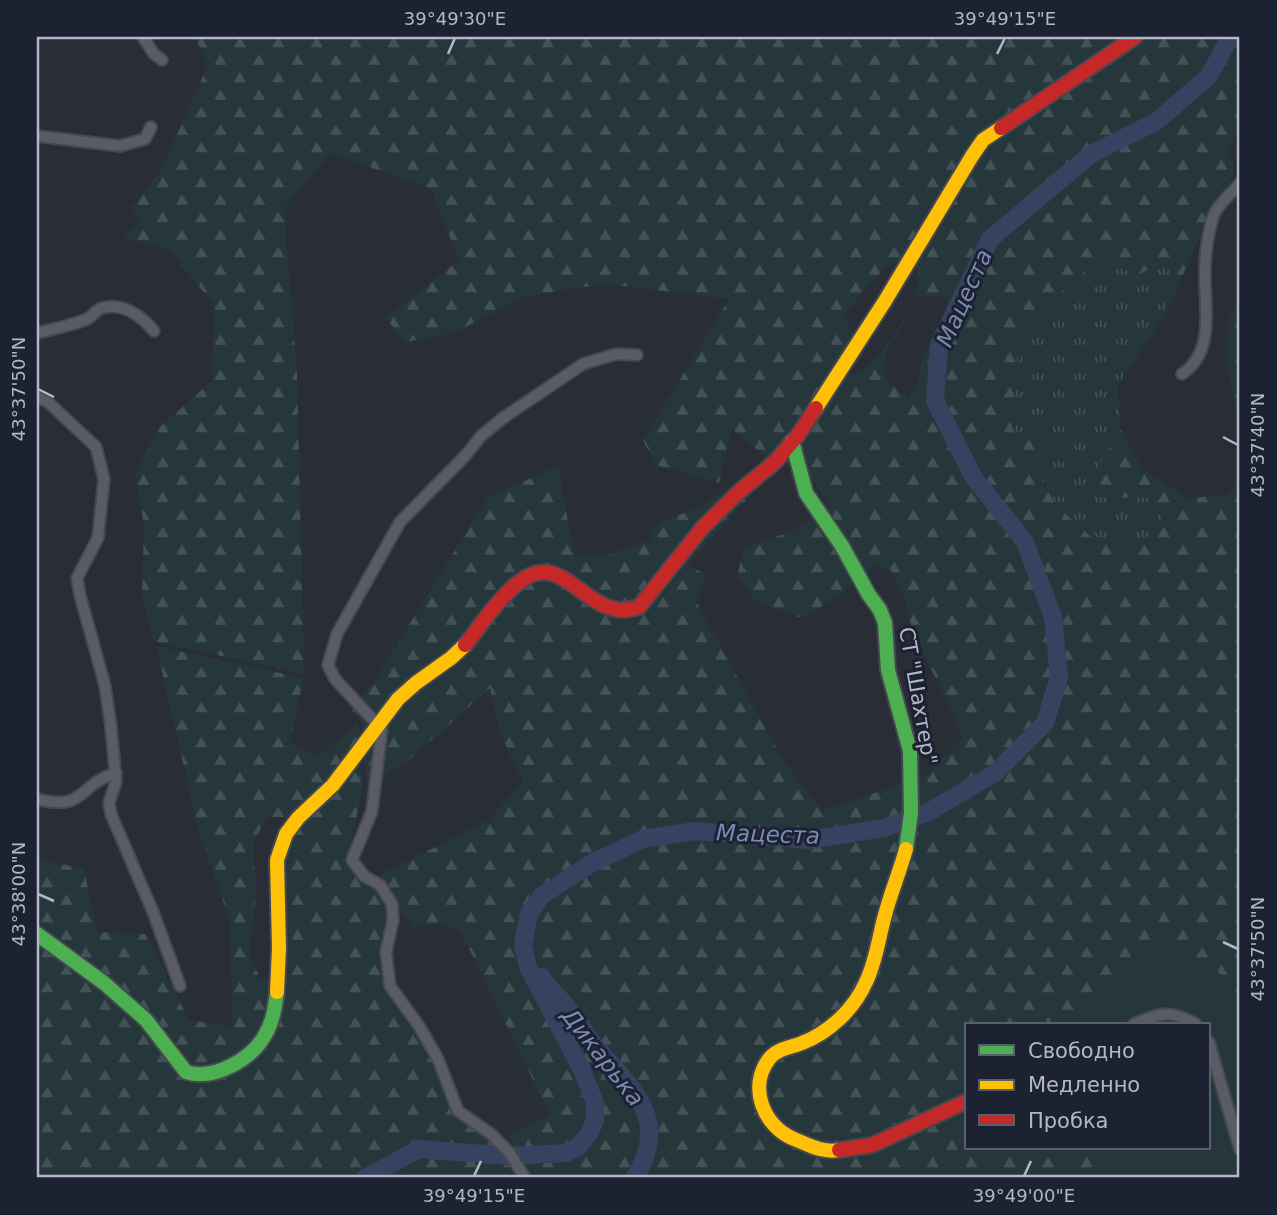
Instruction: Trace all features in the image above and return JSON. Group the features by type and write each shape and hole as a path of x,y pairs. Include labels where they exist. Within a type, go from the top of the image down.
{"street":[{"path":"143,37 154,54 162,60"},
{"path":"37,934 104,984 146,1020 186,1072 204,1075 218,1071 254,1050 267,1031 276,994 278,860 281,842 290,827 335,783 380,720 413,685 462,648 514,586 538,570 553,572 594,600 617,611 629,612 639,607 703,527 775,462 798,435 972,156 984,141 1129,40"},
{"path":"37,136 120,146 145,139 151,127"},
{"path":"1182,374 1194,364 1202,348 1207,326 1205,271 1214,214 1240,183"},
{"path":"37,333 89,319 99,308 107,307 140,315 154,331"},
{"path":"380,720 335,679 328,665 337,634 400,522 466,456 481,436 503,418 583,364 608,356 637,355"},
{"path":"37,397 48,402 96,447 104,479 98,538 78,578 105,685 116,773 109,803 111,814 153,912 180,986"},
{"name":"СТ \"Шахтер\"","path":"792,442 806,493 880,610 885,623 888,670 910,751 911,813 906,850 867,981 848,1012 825,1031 802,1043 783,1048 770,1058 760,1076 761,1102 773,1125 780,1131 825,1152 872,1145 965,1102"},
{"path":"380,720 372,811 352,854 352,860 364,876 380,886 392,904 394,920 386,953 390,986 419,1026 438,1059 458,1111 491,1134 509,1152 523,1178"},
{"path":"37,799 52,803 74,802 95,783 116,773"},
{"path":"1137,1023 1160,1014 1178,1014 1193,1023"},
{"path":"1210,1045 1240,1150"}],"green space":[{"path":"195,37 1240,37 1240,124 1229,153 1234,165 1233,177 1211,213 1166,312 1177,254 1140,274 1096,261 1030,319 1017,357 1012,432 1044,432 1050,455 1036,473 1058,507 1091,537 1147,544 1163,522 1152,498 1093,497 1092,476 1121,430 1144,471 1188,498 1229,495 1240,470 1240,998 1215,969 1163,948 1078,1023 965,1023 965,1148 1083,1148 1125,1178 528,1178 530,1173 508,1137 550,1115 460,930 438,924 412,928 376,877 489,820 523,782 499,731 490,688 408,761 367,785 361,721 352,710 375,680 488,497 558,466 574,556 607,555 649,541 657,523 701,507 750,472 763,482 687,565 707,575 696,601 780,755 822,811 927,775 963,737 912,628 902,591 891,570 877,566 864,571 838,597 801,618 756,601 737,576 744,547 791,532 831,508 804,467 771,461 732,429 719,483 656,465 643,440 729,299 605,284 525,296 454,333 405,342 386,318 459,260 431,189 331,153 284,208 297,374 304,674 153,641 142,594 144,525 135,473 160,427 212,381 214,305 170,250 124,238 142,220 131,207 160,172 208,65","holes":["913,255 918,270 913,300 915,295 942,297 952,306 934,342 924,353 917,386 908,399 884,376 886,350 904,324 911,305 894,335 860,374 838,374","905,261 859,338 850,331 846,312 880,274 896,263"]},
{"path":"1177,253 1166,312 1118,385 1121,430 1092,476 1125,496 1152,498 1163,522 1147,544 1091,537 1058,507 1012,432 1017,356 1030,319 1096,261 1140,274"},
{"path":"1240,292 1240,435 1228,369 1229,320"},
{"path":"156,646 303,678 290,744 317,757 358,723 362,790 347,864 370,879 389,903 389,980 469,1122 505,1152 517,1178 37,1178 37,858 84,869 97,932 145,934 189,1020 233,1027 229,918 199,831","holes":["268,817 298,818 278,860 278,984 260,978 249,955 256,894 253,841"]},
{"path":"1163,948 1215,969 1240,998 1240,1178 1125,1178 1083,1148 1210,1148 1210,1023 1078,1023"}],"waterway":[{"name":"Мацеста","path":"365,1178 419,1149 510,1156 566,1153 579,1146 590,1132 595,1120 595,1103 582,1070 528,967 523,944 529,914 541,896 592,863 643,839 695,831 808,840 884,828 928,812 995,773 1045,723 1059,677 1053,617 1025,542 974,478 935,401 939,345 990,239 1091,154 1157,121 1209,76 1230,37"},
{"name":"Дикарька","path":"542,977 641,1103 647,1119 649,1137 645,1156 634,1178"}],"traffic: fast":[{"path":"792,441 806,493 842,546 885,623 888,670 910,751 911,813 906,849"},
{"path":"37,934 104,983 146,1020 186,1072 197,1074 220,1071 242,1060 265,1035 270,1025 277,992"}],"traffic: slow":[{"path":"816,408 885,301 972,156 983,140 1001,128"},
{"path":"277,992 277,860 286,834 298,818 333,785 398,699 465,645"},
{"path":"839,1150 816,1148 783,1133 774,1125 762,1105 760,1081 763,1070 773,1055 822,1033 848,1010 861,992 872,966 887,906 906,849"}],"traffic: jam":[{"path":"1001,128 1135,37"},
{"path":"465,645 503,597 533,574 546,572 559,576 608,607 623,610 639,607 703,527 775,462 816,408"},
{"path":"839,1150 872,1145 965,1102"}]}
